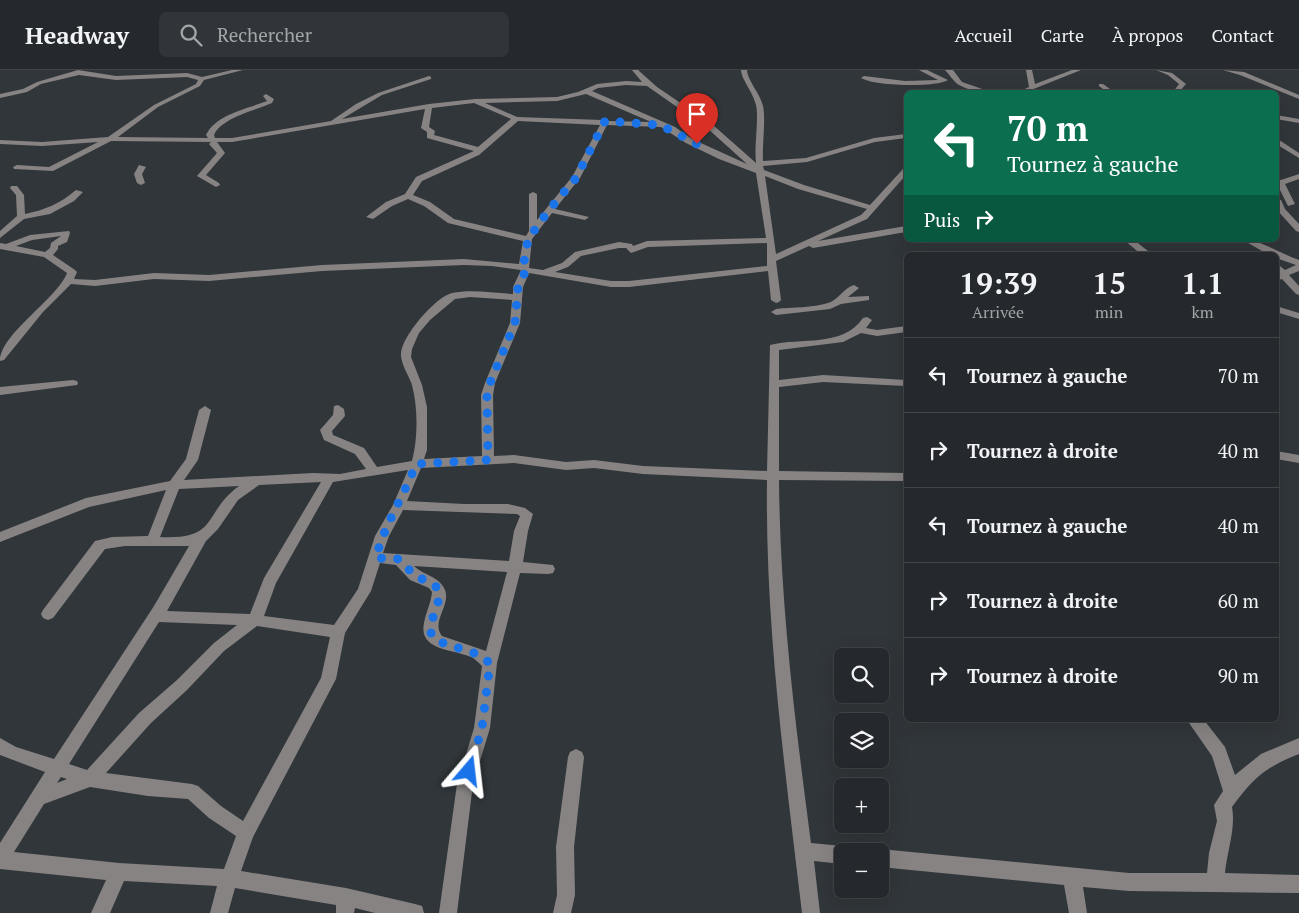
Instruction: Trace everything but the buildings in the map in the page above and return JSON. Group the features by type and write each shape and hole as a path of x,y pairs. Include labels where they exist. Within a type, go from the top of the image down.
{"street":[{"path":"17,168 50,169 110,139 134,124 156,106 198,85 202,79 245,70"},
{"path":"744,70 744,76 754,89 760,107 758,146 771,240 776,300"},
{"path":"922,70 945,80"},
{"path":"948,70 953,73 958,81"},
{"path":"1029,70 1032,87"},
{"path":"1025,90 1067,71 1078,70"},
{"path":"1159,70 1170,74 1183,84 1178,90"},
{"path":"1226,70 1241,72 1271,87 1299,97"},
{"path":"0,96 25,91 39,83 81,71 95,76 130,79 190,72 202,79"},
{"path":"0,142 42,144 110,139 213,143 430,106 475,101 549,100 586,91 636,71 649,84 695,116 760,168 807,160 874,140 904,136"},
{"path":"333,122 352,108 380,94 429,78"},
{"path":"864,78 879,78 905,83 958,81 983,90"},
{"path":"1271,87 1270,84 1280,82"},
{"path":"597,86 626,83 649,84"},
{"path":"1101,85 1108,90"},
{"path":"169,89 182,92"},
{"path":"586,91 672,129 690,141 722,157 760,168 800,187 872,208"},
{"path":"216,185 201,176 220,153 213,143 210,132 228,119 270,102 271,99 266,96"},
{"path":"475,101 516,118 660,125"},
{"path":"430,106 425,128 431,131 430,136 478,150"},
{"path":"370,217 389,204 408,196 419,179 478,150 516,118"},
{"path":"1279,118 1299,121"},
{"path":"530,235 576,178 605,121"},
{"path":"1279,142 1299,156"},
{"path":"141,183 138,174 142,167"},
{"path":"69,281 95,283 154,276 209,278 322,268 443,262 492,263 611,284 629,284 772,264 803,246 864,217 904,176"},
{"path":"1279,181 1299,176"},
{"path":"1279,185 1295,206"},
{"path":"14,188 20,195 21,217"},
{"path":"0,235 21,217 47,212 80,192"},
{"path":"219,913 229,878 246,833 328,679 338,632 364,591 382,536 399,506 416,464 420,450 421,407 416,385 406,357 414,332 448,298 470,294 517,297 530,235 533,194"},
{"path":"408,196 428,204 451,221 530,235"},
{"path":"1279,202 1295,206"},
{"path":"1279,206 1299,229"},
{"path":"549,210 585,217"},
{"path":"803,246 904,229"},
{"path":"4,246 30,238 66,233 64,240 54,245 54,249 47,255"},
{"path":"544,272 565,264 578,254 620,245 629,246 630,250 647,244 771,240"},
{"path":"1130,242 1140,252"},
{"path":"1248,242 1259,252"},
{"path":"1250,242 1270,252"},
{"path":"0,358 45,304 69,281 72,272 47,255 4,246"},
{"path":"1279,256 1299,263"},
{"path":"1299,267 1279,273 1299,292"},
{"path":"488,460 487,395 490,383 515,323 518,287"},
{"path":"839,302 846,293 854,288"},
{"path":"776,312 830,306 839,302 866,298"},
{"path":"1279,310 1299,316"},
{"path":"811,913 790,743 776,601 773,531 774,347 840,340 864,325 877,333 904,329"},
{"path":"774,385 790,380 813,378 852,378 904,383"},
{"path":"0,390 73,383"},
{"path":"338,409 338,416 326,430 328,437 361,450 370,461 373,472"},
{"path":"152,542 174,485 192,460 205,410"},
{"path":"1279,456 1299,459"},
{"path":"0,537 86,503 174,485 254,482 314,477 329,478 416,464 522,460 566,466 594,464 642,470 774,476 904,477"},
{"path":"38,798 90,779 145,718 182,685 219,646 254,620 269,582 329,478"},
{"path":"254,482 237,493 201,538 159,610 0,859 119,872 229,878 345,905 415,913"},
{"path":"399,506 519,510 527,514 521,531 515,567 490,663 482,728 463,798 448,913"},
{"path":"48,614 100,545 111,540 123,539 152,542 189,541 201,538"},
{"path":"376,558 548,570"},
{"path":"399,559 415,576 434,584 439,591 438,603 431,623 431,633 437,641 477,654 490,663"},
{"path":"159,610 162,617 168,618 254,620 338,632"},
{"path":"1196,722 1219,752 1233,794"},
{"path":"0,746 12,753 90,779 148,788 179,789 192,792 215,812 246,833"},
{"path":"1215,882 1218,853 1226,821 1223,805 1244,777 1267,759 1299,746"},
{"path":"562,913 566,895 565,847 576,757"},
{"path":"804,851 834,854"},
{"path":"889,859 1129,882 1299,884"},
{"path":"100,913 119,872"},
{"path":"1072,877 1078,913"}],"route":[{"path":"469,771 482,728 490,663 477,654 437,641 431,633 431,623 438,603 439,591 434,584 415,576 399,559 376,558 382,536 399,506 416,464 488,460 487,395 490,383 515,323 518,287 526,270 523,268 528,239 576,178 594,147 605,121 660,125 672,129 697,144"}]}
